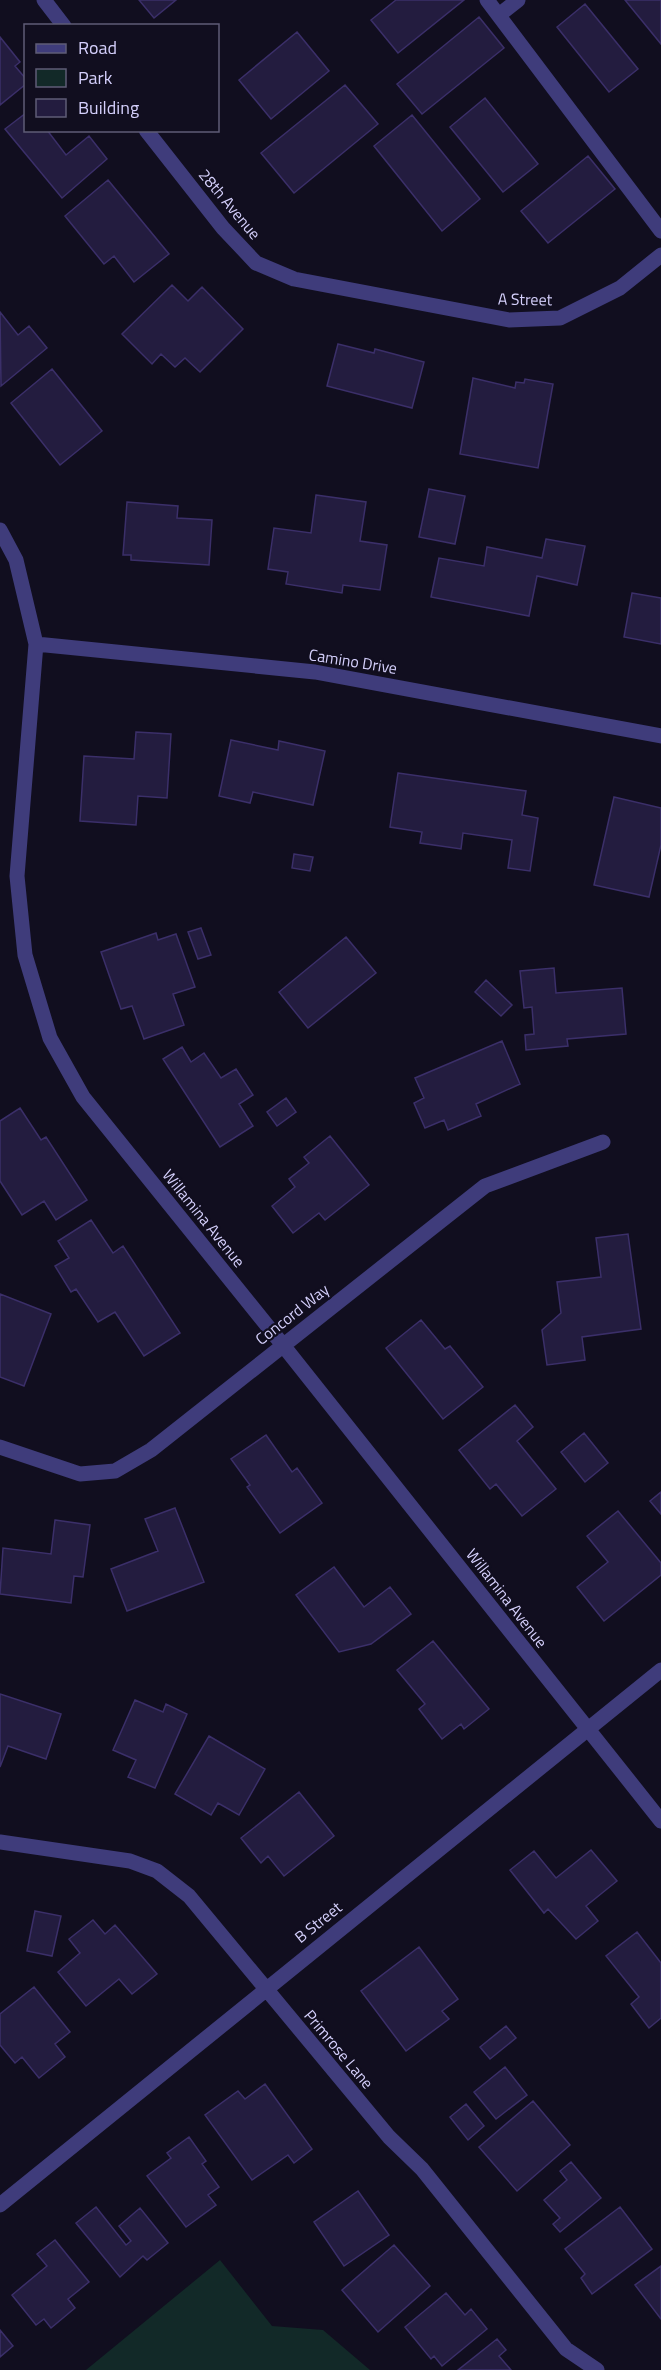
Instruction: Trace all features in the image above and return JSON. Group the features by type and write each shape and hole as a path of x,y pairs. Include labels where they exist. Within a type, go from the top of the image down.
{"street":[{"path":"44,0 62,24"},
{"path":"487,0 661,231"},
{"path":"499,15 518,0"},
{"name":"28th Avenue","path":"148,132 223,228 256,263 294,279 372,294"},
{"name":"A Street","path":"372,294 509,320 560,318 620,288 661,255"},
{"name":"Willamina Avenue","path":"0,530 16,560 36,645 16,876 25,955 50,1038 83,1097 661,1821"},
{"name":"Camino Drive","path":"36,645 315,672 661,736"},
{"name":"Concord Way","path":"0,1447 81,1474 115,1471 151,1450 282,1344 485,1186 603,1142"},
{"name":"B Street","path":"0,2205 661,1670"},
{"name":"Primrose Lane","path":"0,1842 130,1861 157,1870 189,1896 389,2138 422,2169 566,2349 597,2370"}],"green space":[{"path":"220,2260 272,2326 323,2330 370,2370 86,2370"}],"building":[{"path":"139,0 176,0 154,18"},
{"path":"396,0 464,0 398,53 371,20"},
{"path":"625,0 661,0 661,44"},
{"path":"585,4 638,69 609,92 557,27"},
{"path":"479,17 504,48 422,114 397,84"},
{"path":"297,32 329,71 271,119 239,80"},
{"path":"0,37 20,62 15,66 24,77 24,86 0,105"},
{"path":"345,85 378,124 294,193 261,153"},
{"path":"485,98 538,164 503,192 450,127"},
{"path":"24,115 24,132 49,132 66,155 89,136 107,159 62,198 5,129"},
{"path":"412,115 480,199 442,231 374,146"},
{"path":"588,156 615,189 548,243 521,211"},
{"path":"108,180 169,254 134,282 114,256 104,264 65,216"},
{"path":"172,285 188,301 202,287 243,329 200,372 185,358 175,367 161,354 152,364 122,334"},
{"path":"0,312 18,335 29,326 47,348 1,386"},
{"path":"338,344 374,353 375,349 424,362 412,408 327,386"},
{"path":"52,369 102,431 60,465 11,403"},
{"path":"473,378 515,388 516,382 524,383 525,379 553,384 538,468 460,454"},
{"path":"429,489 465,496 455,544 419,537"},
{"path":"316,495 366,502 360,541 387,545 380,590 343,585 342,593 286,584 288,572 268,569 274,528 311,533"},
{"path":"127,502 178,506 177,518 212,520 209,565 131,560 131,555 123,555"},
{"path":"546,539 585,546 577,585 537,576 529,616 431,597 439,558 484,566 487,547 542,558"},
{"path":"632,593 661,598 661,644 624,637"},
{"path":"136,732 171,734 167,798 138,796 136,825 80,821 84,756 134,759"},
{"path":"231,740 278,750 279,741 325,751 313,805 253,792 250,803 219,796"},
{"path":"398,773 526,791 522,815 538,818 530,871 508,868 512,840 463,833 461,849 420,843 422,832 390,827"},
{"path":"614,797 661,808 661,845 649,897 594,885"},
{"path":"294,854 313,857 310,871 292,868"},
{"path":"201,928 211,955 198,959 188,932"},
{"path":"156,933 158,940 176,934 195,987 173,994 184,1025 144,1039 132,1006 121,1009 101,952"},
{"path":"346,937 376,973 308,1028 279,992"},
{"path":"554,968 556,993 622,988 626,1034 567,1039 568,1046 526,1050 525,1035 534,1034 532,1007 524,1008 520,971"},
{"path":"486,980 512,1005 501,1016 475,992"},
{"path":"502,1041 520,1084 476,1104 481,1116 448,1130 444,1120 425,1128 414,1103 424,1098 415,1078"},
{"path":"182,1047 191,1062 204,1053 221,1078 236,1069 253,1095 239,1104 253,1126 220,1147 163,1059"},
{"path":"286,1098 296,1112 277,1126 267,1112"},
{"path":"20,1108 41,1140 46,1137 87,1200 56,1220 44,1201 22,1215 0,1181 0,1121"},
{"path":"330,1136 369,1185 325,1220 319,1213 293,1233 272,1206 295,1187 289,1179 309,1163 304,1157"},
{"path":"91,1220 113,1253 123,1246 180,1333 144,1356 115,1312 98,1322 76,1289 71,1292 55,1266 69,1258 58,1241"},
{"path":"628,1234 641,1329 582,1337 585,1360 547,1365 542,1330 561,1313 557,1282 601,1277 596,1238"},
{"path":"0,1294 51,1314 24,1386 0,1377"},
{"path":"421,1320 445,1349 450,1346 483,1387 443,1419 386,1348"},
{"path":"515,1405 533,1427 517,1441 556,1489 522,1516 496,1484 490,1489 459,1450"},
{"path":"584,1433 608,1463 585,1482 561,1452"},
{"path":"266,1435 292,1472 297,1468 322,1503 280,1533 247,1487 250,1485 231,1459"},
{"path":"661,1492 661,1514 650,1501"},
{"path":"175,1508 204,1582 127,1611 111,1569 158,1551 145,1519"},
{"path":"618,1511 661,1563 661,1575 604,1621 577,1587 608,1562 587,1536"},
{"path":"55,1520 90,1525 83,1577 74,1576 71,1603 0,1594 3,1548 51,1554"},
{"path":"334,1567 364,1607 390,1587 411,1614 371,1644 339,1652 296,1595"},
{"path":"433,1641 489,1709 464,1729 461,1724 442,1739 419,1709 425,1704 397,1670"},
{"path":"0,1694 61,1714 46,1759 8,1746 0,1767"},
{"path":"135,1700 163,1712 166,1704 187,1714 155,1788 128,1777 136,1760 113,1750"},
{"path":"209,1736 265,1769 239,1815 218,1803 211,1815 175,1794"},
{"path":"299,1792 334,1836 284,1876 268,1856 261,1863 241,1838"},
{"path":"591,1850 617,1881 586,1906 598,1921 576,1939 548,1909 544,1913 510,1870 534,1851 556,1878"},
{"path":"35,1911 61,1916 52,1956 27,1951"},
{"path":"93,1920 105,1934 115,1925 157,1974 132,1994 119,1979 86,2006 58,1972 80,1953 69,1939"},
{"path":"637,1932 661,1963 661,2018 649,2028 631,2004 639,1997 606,1956"},
{"path":"419,1947 458,1999 442,2011 449,2019 406,2051 361,1991"},
{"path":"34,1987 70,2032 55,2044 65,2057 39,2078 22,2057 15,2063 0,2045 0,2014"},
{"path":"506,2026 516,2038 490,2059 480,2047"},
{"path":"505,2067 527,2095 496,2119 474,2092"},
{"path":"265,2084 312,2149 294,2163 288,2155 252,2180 205,2115 238,2091 245,2099"},
{"path":"533,2101 570,2145 517,2191 479,2147"},
{"path":"466,2104 484,2126 468,2140 450,2117"},
{"path":"189,2137 206,2161 202,2164 219,2187 208,2195 216,2205 186,2227 147,2176 171,2158 167,2153"},
{"path":"571,2162 601,2198 560,2232 553,2224 560,2218 544,2200 567,2180 560,2171"},
{"path":"358,2191 389,2235 344,2266 314,2222"},
{"path":"96,2207 126,2245 131,2241 119,2226 140,2208 168,2243 147,2260 143,2256 120,2277 76,2223"},
{"path":"620,2207 652,2249 592,2294 581,2278 585,2274 565,2249"},
{"path":"55,2240 89,2282 68,2299 75,2308 51,2328 44,2319 36,2325 12,2295 47,2266 37,2254"},
{"path":"394,2245 430,2286 378,2332 342,2290"},
{"path":"661,2266 661,2319 635,2285"},
{"path":"446,2293 465,2315 471,2309 487,2329 442,2366 434,2356 431,2359 405,2327"},
{"path":"0,2330 13,2346 0,2357"},
{"path":"497,2339 506,2350 499,2356 511,2370 458,2370"}]}
